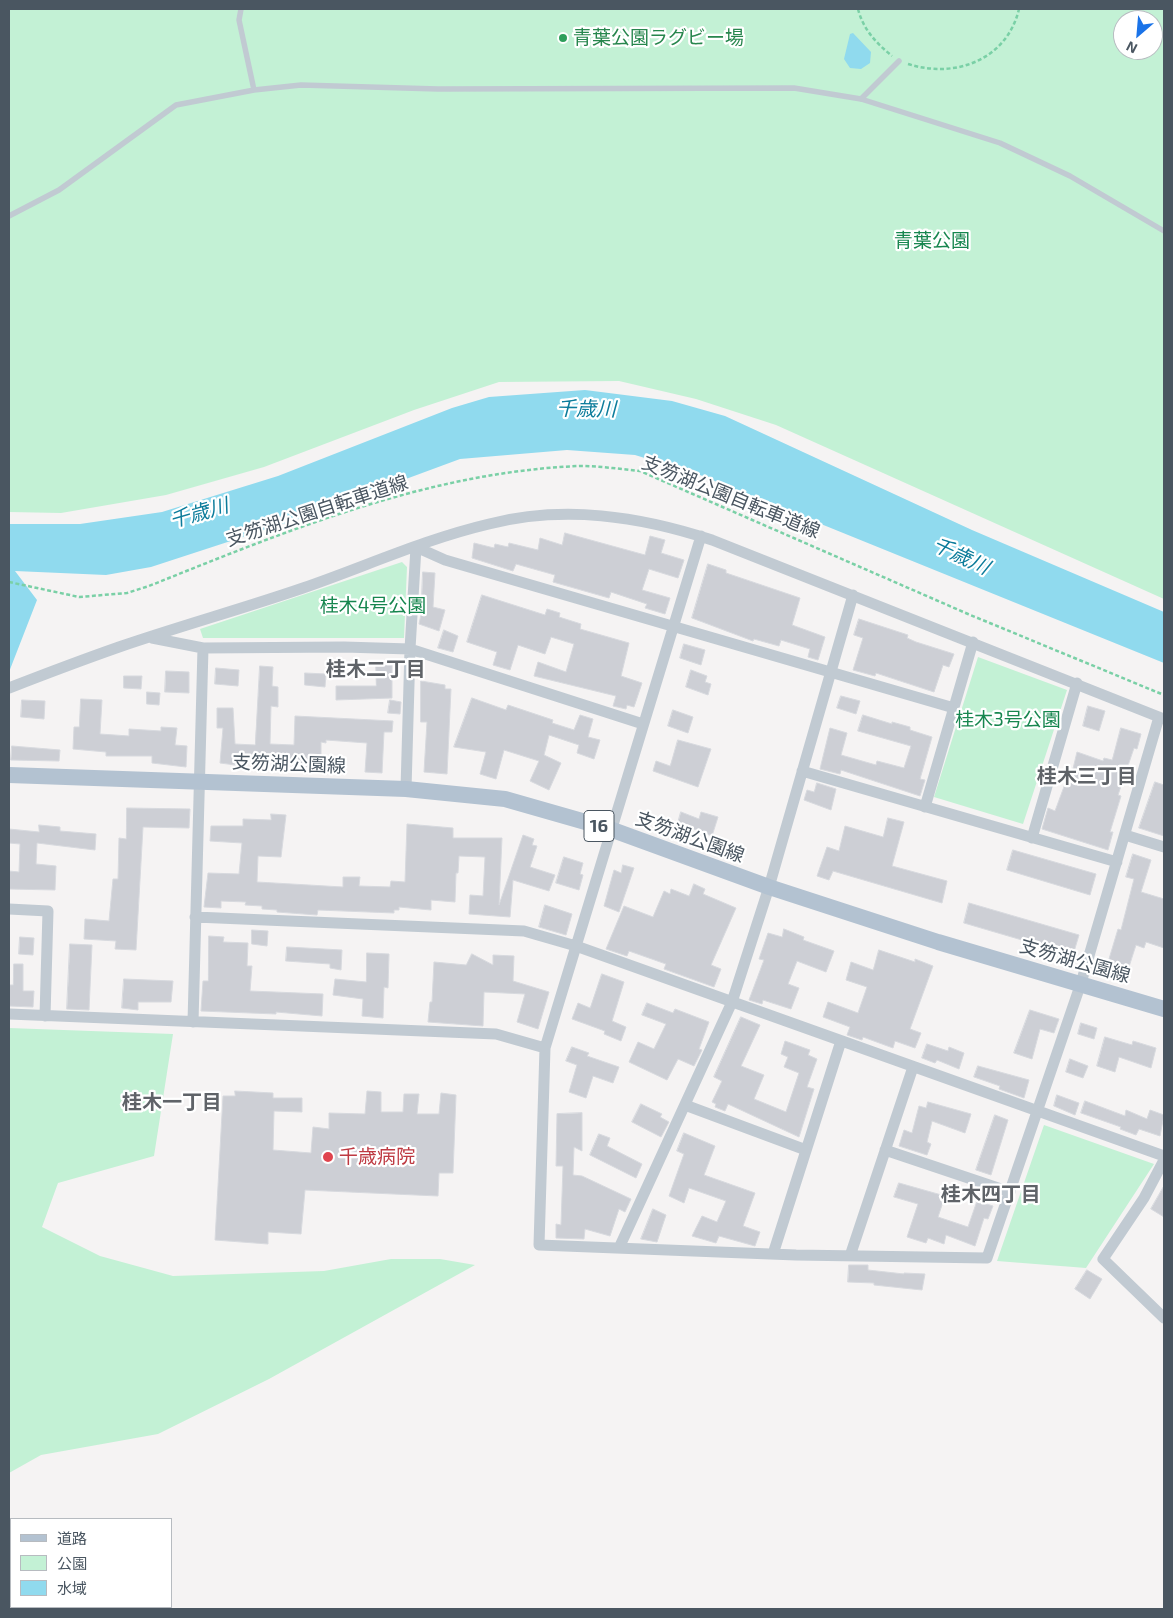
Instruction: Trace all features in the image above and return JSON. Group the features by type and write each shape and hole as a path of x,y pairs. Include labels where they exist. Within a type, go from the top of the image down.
{"main road":[{"name":"支笏湖公園線","path":"9,776 406,789 505,799 610,830 769,887 938,942 1164,1009"}],"street":[{"path":"9,688 150,638 303,588 416,547 490,524 525,518 571,514 616,516 668,526 701,536 974,642 1161,718 1081,983 988,1258 773,1254 539,1245 545,1048 701,536"},
{"path":"416,547 445,560 674,625 954,708"},
{"path":"406,789 410,649 416,547"},
{"path":"618,1248 732,1002 769,887 853,595"},
{"path":"150,638 203,648 344,646 410,649 643,724"},
{"path":"925,806 974,642"},
{"path":"192,1022 203,648"},
{"path":"1032,838 1077,683"},
{"path":"802,771 1116,862"},
{"path":"1125,835 1164,847"},
{"path":"9,909 48,911 45,1016"},
{"path":"195,917 524,931 576,946 1164,1156"},
{"path":"9,1014 496,1034 545,1048"},
{"path":"773,1254 841,1041"},
{"path":"850,1256 914,1067"},
{"path":"685,1104 806,1150"},
{"path":"885,1150 1010,1192"},
{"path":"1164,1160 1144,1198 1103,1260 1164,1318"}],"lane":[{"path":"240,9 239,20 254,90"},
{"path":"861,100 899,61"},
{"path":"9,216 59,190 176,105 254,90 301,86 794,88 861,100 1000,144 1070,176 1164,231"}],"path":[{"path":"858,9 860,18 876,43 899,61 926,70 955,69 982,59 1002,42 1016,19 1019,9"},
{"name":"支笏湖公園自転車道線","path":"9,582 78,597 127,593 322,520 453,482 516,471 581,466 640,471 968,614 1164,696"}],"green space":[{"name":"青葉公園","path":"9,9 1164,9 1164,599 776,425 696,399 619,381 499,382 414,410 264,467 166,495 61,513 9,512"},
{"name":"桂木4号公園","path":"402,562 407,567 404,638 203,638 200,629"},
{"name":"桂木3号公園","path":"978,657 1067,690 1023,824 934,797"},
{"path":"9,1028 173,1034 154,1156 58,1183 42,1227 100,1256 173,1276 324,1271 391,1259 440,1259 475,1265 269,1379 158,1434 41,1455 9,1473"},
{"path":"1044,1125 1154,1164 1086,1268 997,1261"}],"water":[{"path":"853,33 871,52 870,63 861,69 850,68 844,59 850,34"},
{"name":"千歳川","path":"585,390 672,401 725,416 972,530 1164,612 1164,663 700,475 635,455 567,450 460,459 295,520 151,567 106,575 15,571 37,600 9,672 9,524 80,524 162,512 278,476 452,408 489,397"}],"building":[{"path":"565,533 645,555 650,536 665,540 661,553 684,560 678,578 649,569 642,590 670,598 665,614 645,608 647,604 611,592 609,598 553,582 555,575 516,564 513,571 472,558 474,543 494,548 495,544 508,547 509,543 538,550 540,538 562,545"},
{"path":"708,564 726,570 726,573 800,598 792,625 825,637 818,660 808,657 810,649 781,640 779,646 754,639 753,641 692,618"},
{"path":"423,572 435,573 433,607 445,610 439,631 419,624 425,595 422,595"},
{"path":"482,595 545,615 547,609 560,613 559,617 581,624 580,629 629,643 621,676 642,683 634,707 627,705 626,709 613,706 616,696 534,676 538,662 566,672 574,644 551,637 545,654 518,645 510,670 493,665 497,652 467,642"},
{"path":"859,619 908,635 907,638 916,642 954,654 949,667 943,665 934,692 876,673 875,676 853,670 863,638 854,635"},
{"path":"444,630 458,636 453,652 438,648"},
{"path":"684,644 705,650 701,665 680,658"},
{"path":"376,665 392,665 392,698 336,700 336,686 376,686"},
{"path":"260,666 273,667 272,686 278,687 278,707 271,706 270,744 294,745 295,716 393,721 392,732 384,732 382,773 365,772 367,743 326,740 326,743 321,742 321,758 311,757 311,767 293,766 294,760 243,759 243,766 220,763 223,728 217,728 217,708 233,708 235,744 255,745"},
{"path":"216,668 239,670 238,686 215,684"},
{"path":"691,670 707,676 705,682 711,684 708,695 686,687"},
{"path":"166,671 189,672 189,693 165,692"},
{"path":"305,673 326,674 325,687 305,685"},
{"path":"124,676 142,676 141,689 124,688"},
{"path":"421,681 445,685 445,689 451,689 447,774 424,772 427,722 421,722"},
{"path":"147,692 160,693 159,705 147,704"},
{"path":"841,696 860,701 856,714 837,708"},
{"path":"472,698 506,710 508,705 553,720 552,723 574,730 580,715 593,719 588,737 600,740 594,759 577,753 579,745 549,735 544,755 561,763 549,790 530,781 539,761 504,750 496,779 480,774 486,752 454,747"},
{"path":"81,699 102,700 100,734 129,736 129,729 161,731 161,727 177,728 175,745 187,746 186,767 152,763 152,756 106,756 106,752 73,749 74,727 79,727"},
{"path":"22,700 45,701 44,719 21,717"},
{"path":"390,700 401,702 400,714 388,713"},
{"path":"1088,706 1105,711 1099,731 1083,726"},
{"path":"673,710 693,717 688,733 668,726"},
{"path":"863,715 892,724 892,722 910,727 910,730 932,737 920,779 925,780 920,796 841,770 840,774 820,769 830,728 847,733 841,755 876,765 877,761 904,768 911,746 858,731"},
{"path":"1121,728 1141,734 1137,749 1134,748 1118,795 1121,796 1110,832 1113,832 1108,850 1042,829 1048,808 1055,811 1065,784 1069,785 1077,752 1103,761 1104,758 1112,760"},
{"path":"678,740 711,749 698,787 653,771 656,761 670,766"},
{"path":"12,746 60,750 59,761 11,760"},
{"path":"1155,782 1164,785 1164,836 1139,828"},
{"path":"817,783 836,789 831,810 804,800 807,790 814,792"},
{"path":"127,808 190,809 189,828 143,827 136,950 115,949 116,941 84,939 85,919 109,921 113,879 118,879 119,838 126,839"},
{"path":"681,812 699,819 701,812 718,817 712,836 678,823"},
{"path":"271,814 286,815 281,857 258,856 257,882 343,887 343,877 360,877 359,886 390,887 391,881 405,882 407,824 453,828 453,838 502,838 499,905 523,835 534,839 532,845 537,846 530,867 555,875 549,891 513,880 510,917 469,914 470,895 483,896 485,857 459,856 458,873 456,873 455,902 431,900 431,910 399,907 399,910 394,910 394,913 318,910 317,915 277,912 277,910 262,909 262,906 245,905 246,902 221,901 221,908 204,907 208,873 239,874 242,843 210,841 211,826 243,826 243,819 271,820"},
{"path":"888,818 904,822 892,866 947,881 942,903 833,871 829,880 817,876 827,847 839,851 845,826 883,837"},
{"path":"39,825 60,827 60,831 96,834 95,850 37,843 36,864 56,866 55,890 9,889 9,871 19,872 20,844 9,843 9,829 39,832"},
{"path":"1013,850 1096,874 1090,895 1007,870"},
{"path":"1133,854 1151,860 1141,892 1164,899 1164,948 1146,942 1144,948 1136,945 1126,976 1106,969 1118,929 1121,930 1134,879 1126,877"},
{"path":"564,857 583,863 580,874 583,875 579,890 556,883"},
{"path":"623,865 634,868 619,912 604,906 614,870 621,873"},
{"path":"694,884 705,889 703,894 736,908 711,965 721,969 714,987 664,969 666,964 629,951 627,956 606,949 624,906 653,917 664,891 670,894 671,889 689,896"},
{"path":"969,903 1079,935 1073,955 964,923"},
{"path":"545,905 572,914 566,935 539,927"},
{"path":"784,929 804,937 803,940 834,951 826,972 797,961 788,984 799,988 791,1009 763,1000 762,1004 749,1000 764,960 759,959 768,933 782,937"},
{"path":"252,930 268,931 267,946 252,944"},
{"path":"209,936 224,937 223,942 248,943 247,966 252,966 250,991 323,994 322,1016 276,1012 276,1014 201,1011 203,981 208,981"},
{"path":"20,937 34,938 33,955 19,954"},
{"path":"70,944 92,945 89,1010 67,1009"},
{"path":"287,947 342,950 341,970 330,968 330,964 286,961"},
{"path":"879,950 915,962 915,959 933,966 910,1029 921,1033 915,1048 895,1041 893,1048 863,1037 862,1040 847,1035 850,1027 823,1017 828,1002 858,1013 867,987 846,980 851,962 873,970"},
{"path":"367,953 389,954 388,988 384,987 383,1018 362,1016 363,999 333,995 335,979 366,982"},
{"path":"472,954 493,965 493,955 514,956 513,981 549,992 538,1029 517,1022 525,994 484,992 483,1026 428,1022 430,1002 432,1002 434,962 466,965"},
{"path":"14,964 23,964 23,991 34,991 33,1007 9,1006 9,985 13,985"},
{"path":"602,974 624,982 612,1021 626,1027 621,1041 604,1034 605,1031 572,1019 578,1003 590,1008"},
{"path":"124,979 173,981 171,1002 138,1002 138,1010 122,1008"},
{"path":"647,1003 673,1013 675,1009 709,1022 699,1049 702,1050 694,1066 678,1059 667,1080 629,1062 638,1042 654,1049 666,1024 642,1015"},
{"path":"1030,1010 1059,1019 1054,1033 1040,1029 1032,1059 1014,1053"},
{"path":"741,1017 760,1025 741,1066 764,1075 754,1099 786,1112 799,1073 784,1067 788,1057 781,1054 785,1041 810,1050 808,1055 817,1059 807,1087 814,1089 799,1137 728,1104 725,1111 715,1107 716,1104 712,1102 722,1081 714,1077"},
{"path":"1081,1023 1097,1028 1094,1039 1078,1034"},
{"path":"1105,1037 1132,1045 1133,1041 1156,1048 1151,1068 1119,1057 1115,1072 1097,1066"},
{"path":"927,1044 948,1051 949,1047 964,1053 959,1069 937,1060 935,1063 922,1058"},
{"path":"572,1047 589,1053 587,1056 619,1067 613,1083 593,1076 586,1098 569,1092 577,1065 566,1061"},
{"path":"1070,1059 1088,1066 1083,1078 1066,1072"},
{"path":"978,1066 1029,1080 1024,1098 999,1089 1000,1086 974,1077"},
{"path":"235,1091 273,1093 273,1098 302,1098 302,1112 274,1111 273,1150 311,1153 313,1127 329,1129 329,1113 365,1114 367,1091 381,1092 381,1112 403,1112 404,1094 419,1094 417,1114 439,1114 441,1093 456,1095 453,1173 439,1173 438,1196 305,1190 301,1234 268,1232 268,1244 215,1240 223,1096 235,1096"},
{"path":"1057,1095 1079,1103 1075,1115 1054,1106"},
{"path":"1085,1101 1125,1116 1126,1110 1147,1119 1150,1110 1164,1115 1160,1136 1139,1129 1136,1135 1120,1129 1121,1127 1081,1113"},
{"path":"928,1102 971,1114 965,1133 932,1121 927,1142 931,1144 927,1155 899,1146 904,1130 912,1133 919,1106 926,1108"},
{"path":"641,1104 662,1114 660,1117 669,1122 661,1137 632,1122"},
{"path":"582,1113 582,1151 574,1147 573,1175 582,1176 631,1199 625,1212 619,1209 610,1236 585,1229 584,1239 556,1238 556,1224 561,1225 563,1166 556,1166 557,1114"},
{"path":"995,1115 1008,1120 991,1175 976,1170"},
{"path":"684,1133 715,1146 704,1175 755,1193 743,1226 760,1232 755,1246 719,1236 716,1243 692,1236 702,1216 717,1222 726,1201 689,1188 684,1203 669,1196 684,1154 677,1151"},
{"path":"599,1134 610,1138 607,1146 642,1164 636,1178 590,1155"},
{"path":"899,1183 945,1196 938,1217 968,1227 977,1201 993,1206 988,1219 984,1218 975,1246 946,1235 944,1244 928,1238 926,1243 907,1237 918,1204 894,1197"},
{"path":"1164,1186 1164,1217 1151,1209"},
{"path":"653,1209 666,1215 657,1242 641,1239"},
{"path":"849,1265 868,1265 868,1270 925,1274 922,1290 874,1285 874,1283 848,1282"},
{"path":"1087,1270 1102,1279 1090,1299 1075,1289"}],"place":[{"name":"青葉公園ラグビー場","path":"563,38"},
{"name":"千歳病院","path":"328,1157"}],"district":[{"name":"桂木二丁目","path":"376,669"},
{"name":"桂木三丁目","path":"1087,776"},
{"name":"桂木一丁目","path":"172,1102"},
{"name":"桂木四丁目","path":"991,1194"}]}
